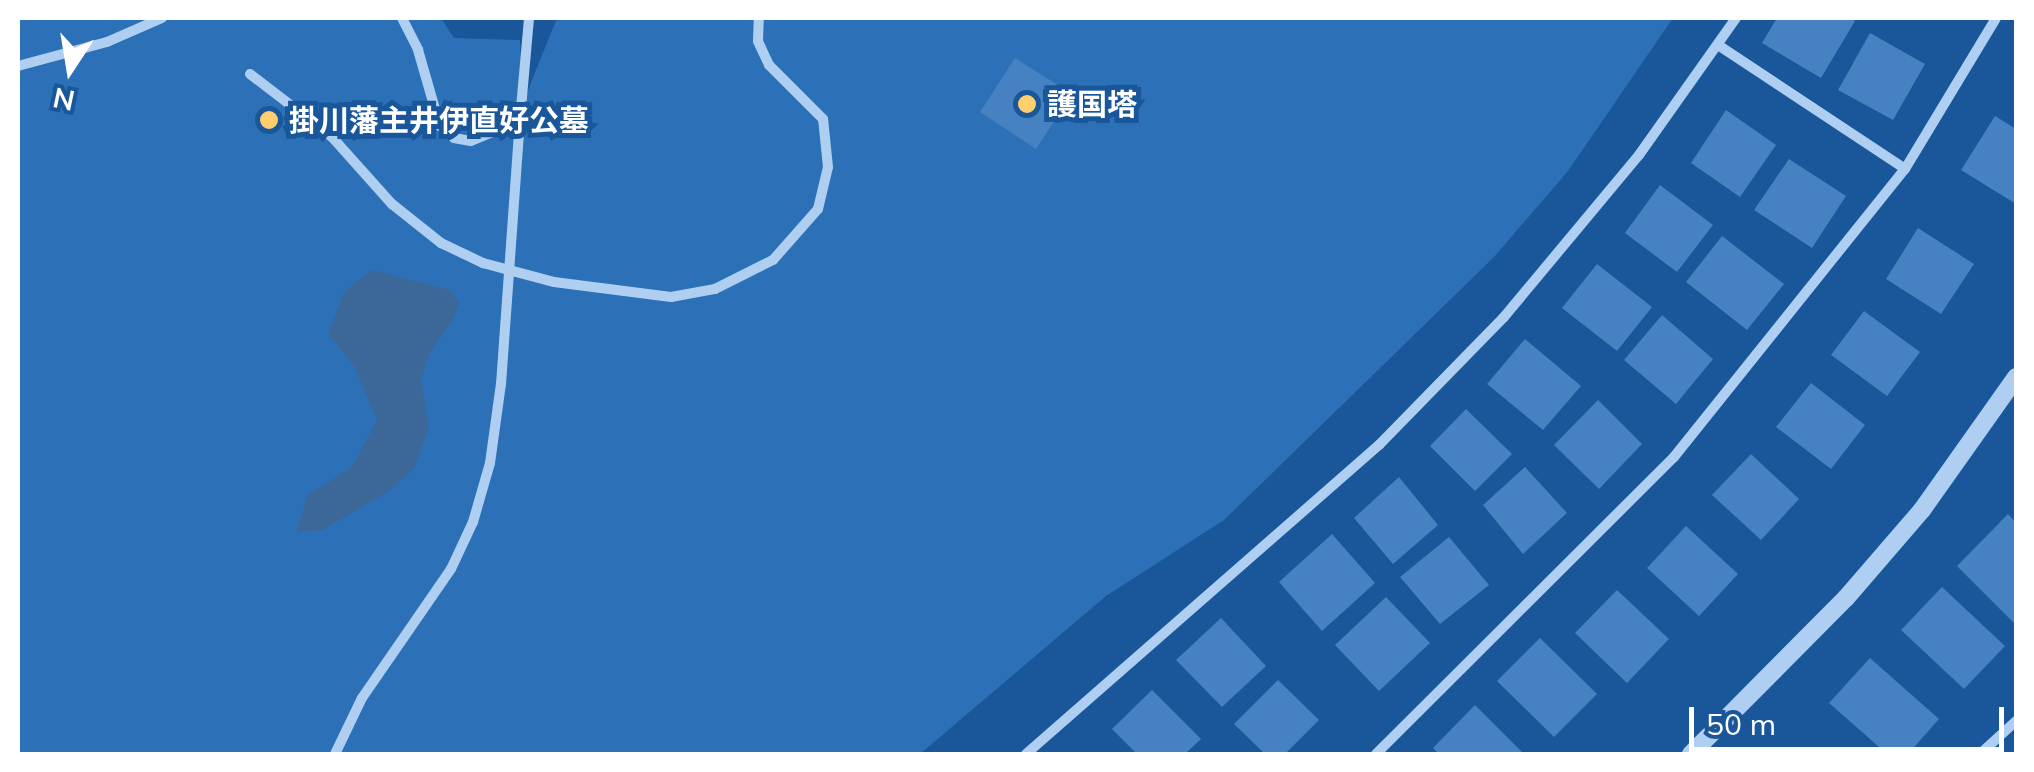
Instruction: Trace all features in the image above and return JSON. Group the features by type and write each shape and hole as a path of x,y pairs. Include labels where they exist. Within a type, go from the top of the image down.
{"street":[{"path":"18,66 107,42 162,18"},
{"path":"402,18 418,50 440,126 454,138 471,140 490,133 521,108"},
{"path":"335,754 362,698 451,568 473,522 490,463 530,18"},
{"path":"250,74 332,137 417,227 483,263 554,282 671,297 716,289 773,260 818,209 828,167 828,142 822,119 769,65 758,41 759,18"},
{"path":"1026,754 1378,444 1504,318 1639,155 1736,18"},
{"path":"1376,754 1390,750 1674,458 1905,169 1996,18"},
{"path":"1718,44 1905,169"},
{"path":"1691,754 1846,598 1922,510 2016,378"},
{"path":"1980,754 2016,721"}],"shaded area":[{"path":"18,18 441,18 454,38 520,40 522,105 557,18 1673,18 1568,171 1494,257 1224,520 1106,596 920,754 18,754"},
{"path":"372,270 450,290 459,304 453,320 430,352 421,380 429,428 414,469 389,491 323,530 297,532 307,496 352,467 377,420 354,366 328,334 344,292"}],"building":[{"path":"1777,18 1855,21 1821,78 1762,43"},
{"path":"1870,33 1925,64 1893,120 1838,90"},
{"path":"1015,58 1072,94 1036,149 980,112"},
{"path":"1726,110 1776,145 1740,197 1691,163"},
{"path":"1995,116 2016,129 2016,204 1961,170"},
{"path":"1789,159 1846,196 1812,248 1754,210"},
{"path":"1660,185 1713,225 1677,272 1625,233"},
{"path":"1918,228 1974,264 1941,314 1886,279"},
{"path":"1722,236 1784,284 1747,330 1686,282"},
{"path":"1597,264 1652,307 1617,351 1562,308"},
{"path":"1864,311 1920,352 1887,396 1831,355"},
{"path":"1662,315 1713,359 1676,404 1624,360"},
{"path":"1525,339 1581,386 1543,430 1487,384"},
{"path":"1811,383 1865,425 1831,469 1776,427"},
{"path":"1598,400 1642,444 1599,489 1554,445"},
{"path":"1466,409 1512,454 1475,491 1430,446"},
{"path":"1751,454 1799,499 1761,540 1712,495"},
{"path":"1525,467 1567,513 1523,554 1483,505"},
{"path":"1399,477 1438,525 1393,564 1354,518"},
{"path":"2008,514 2016,523 2016,625 1957,566"},
{"path":"1686,526 1738,574 1699,616 1647,568"},
{"path":"1332,534 1375,583 1322,631 1279,582"},
{"path":"1449,537 1489,585 1440,624 1400,577"},
{"path":"1942,587 2005,646 1964,689 1901,630"},
{"path":"1617,590 1669,639 1627,683 1575,633"},
{"path":"1386,597 1430,643 1379,691 1335,645"},
{"path":"1221,618 1266,666 1222,707 1176,660"},
{"path":"1540,638 1597,694 1554,737 1497,681"},
{"path":"1870,658 1939,719 1908,754 1887,754 1829,703"},
{"path":"1278,680 1319,720 1285,754 1265,754 1234,724"},
{"path":"1152,690 1201,739 1185,754 1137,754 1112,729"},
{"path":"1475,705 1524,754 1439,754 1433,748"}],"place":[{"name":"護国塔","path":"1027,104"},
{"name":"掛川藩主井伊直好公墓","path":"269,120"}]}
